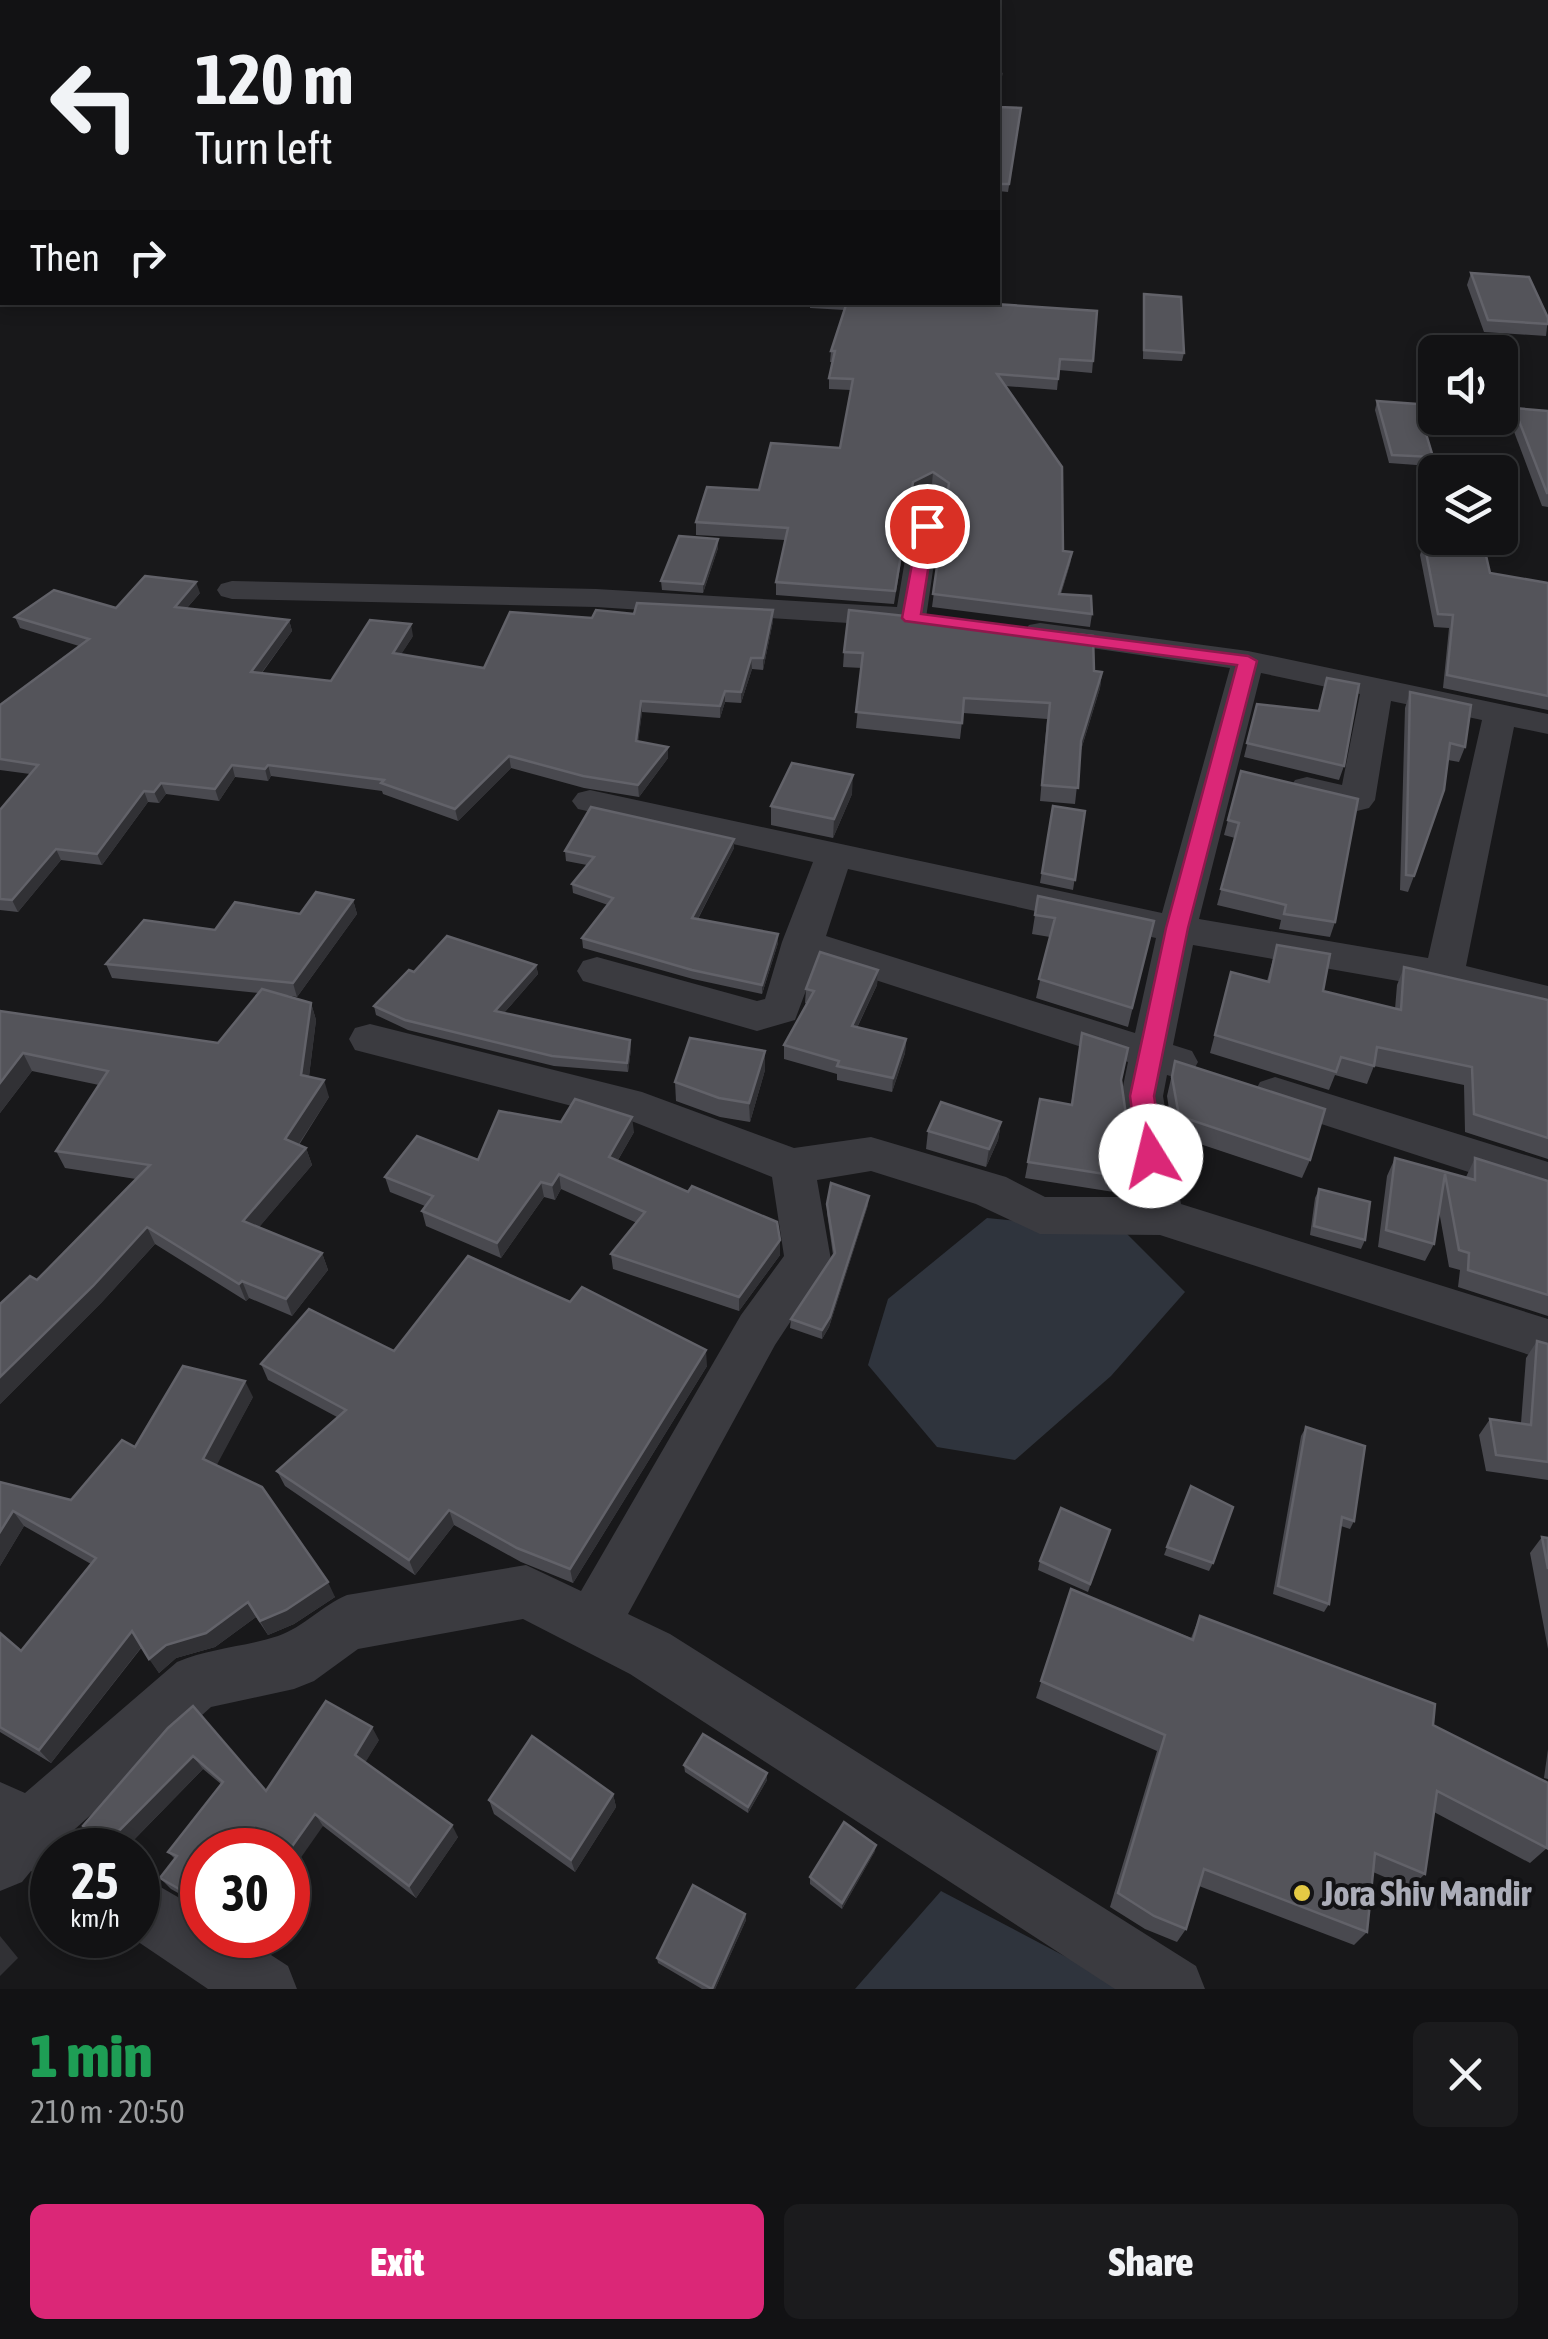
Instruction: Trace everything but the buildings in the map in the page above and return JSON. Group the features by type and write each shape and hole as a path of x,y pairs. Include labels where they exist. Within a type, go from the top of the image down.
{"street":[{"path":"232,590 596,598 927,619 930,495"},
{"path":"1019,630 1248,661 1548,724"},
{"path":"1160,1216 1142,1096 1177,928 1254,775 1248,661"},
{"path":"1254,775 1357,800 1377,688"},
{"path":"1444,974 1500,714"},
{"path":"590,801 1177,928 1444,974 1548,1001"},
{"path":"597,971 757,1016 772,1014 780,1010 834,856"},
{"path":"801,942 1548,1180"},
{"path":"370,1039 642,1108 792,1166 871,1154 990,1190 1040,1215 1160,1216 1548,1340"},
{"path":"592,1625 758,1330 808,1260 792,1166"},
{"path":"20,1839 197,1682 294,1661 347,1624 526,1592 650,1654 1173,1989"},
{"path":"160,1920 265,1989"}],"shaded area":[{"path":"987,1218 1124,1231 1185,1292 1111,1376 1015,1460 937,1447 868,1365 888,1299"},
{"path":"941,1891 1127,1989 855,1989"}],"place":[{"name":"Jora Shiv Mandir","path":"1302,1893"}],"route":[{"path":"927,526 911,618 1094,638 1248,661 1177,928 1142,1096 1151,1156"}]}
